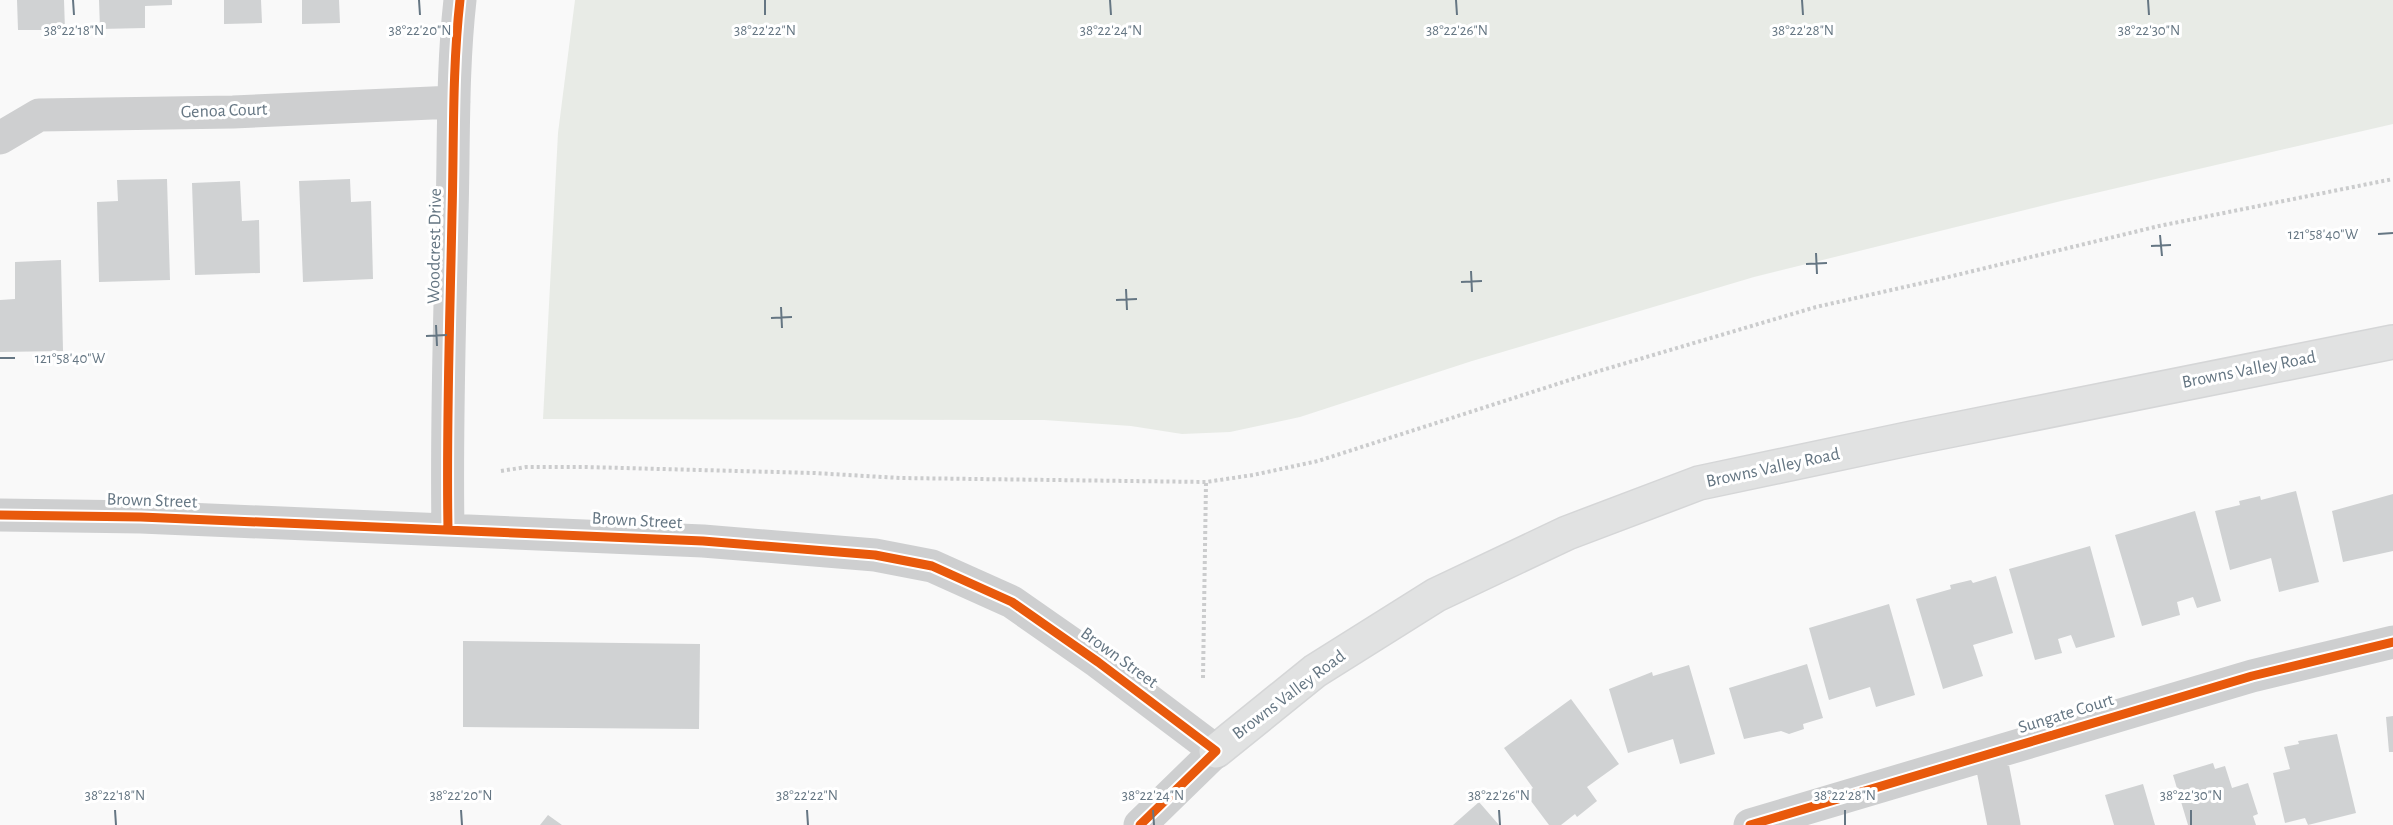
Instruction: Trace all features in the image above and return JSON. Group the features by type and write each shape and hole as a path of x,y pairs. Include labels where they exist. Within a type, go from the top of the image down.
{"main road":[{"name":"Browns Valley Road","path":"1216,751 1315,671 1436,595 1567,532 1699,483 1923,435 2393,342"}],"street":[{"name":"Woodcrest Drive","path":"448,529 447,463 454,102 456,31 460,0"},
{"name":"Genoa Court","path":"0,138 39,115 233,112 454,102"},
{"name":"Brown Street","path":"0,515 141,517 703,541 875,555 932,566 1012,602 1098,662 1216,751"},
{"name":"Sungate Court","path":"1750,825 2252,676 2393,642"},
{"path":"1140,825 1216,751"},
{"path":"1990,754 2004,825"}],"path":[{"path":"501,471 538,467 814,473 900,478 1206,482 1253,475 1318,461 1582,376 1816,307 2159,226 2393,179"},
{"path":"1203,678 1206,482"}],"shaded area":[{"path":"575,0 2393,0 2393,124 2061,201 1754,277 1472,361 1300,417 1230,432 1182,434 1131,426 1044,420 543,419 558,133"}],"building":[{"path":"17,0 64,0 65,30 18,30"},
{"path":"99,0 172,0 172,5 145,6 145,28 100,29"},
{"path":"224,0 261,0 262,23 224,24"},
{"path":"302,0 339,0 340,23 302,24"},
{"path":"167,179 170,280 99,282 97,202 118,201 117,180"},
{"path":"350,179 351,202 371,201 373,279 303,282 299,181"},
{"path":"240,181 242,221 259,220 260,273 195,275 192,183"},
{"path":"61,260 63,351 0,352 0,300 15,299 15,262"},
{"path":"2296,491 2319,582 2279,592 2271,558 2230,570 2215,511 2240,505 2239,501 2260,496 2261,500"},
{"path":"2393,494 2393,551 2343,562 2332,511"},
{"path":"2195,511 2221,601 2197,608 2193,597 2177,602 2180,615 2142,626 2115,535"},
{"path":"2090,546 2115,637 2076,648 2071,635 2058,639 2062,653 2035,660 2009,569"},
{"path":"1996,576 2013,633 1973,645 1983,676 1943,689 1916,599 1951,589 1950,585 1971,580 1973,583"},
{"path":"1889,604 1915,695 1876,707 1870,687 1829,700 1809,628"},
{"path":"463,641 700,644 699,729 463,727"},
{"path":"1807,664 1823,718 1803,724 1804,729 1789,734 1781,731 1744,739 1729,688"},
{"path":"1689,665 1715,754 1680,764 1673,739 1628,753 1609,689 1652,672 1653,676"},
{"path":"1571,699 1619,764 1587,787 1597,801 1577,817 1575,814 1561,825 1549,825 1525,793 1533,788 1504,748"},
{"path":"2393,716 2393,752 2389,752 2386,717"},
{"path":"2337,734 2356,813 2308,825 2305,818 2285,823 2273,773 2290,769 2284,747 2299,744 2298,741"},
{"path":"2213,763 2215,769 2225,766 2232,788 2248,783 2258,814 2253,816 2256,825 2188,825 2173,775"},
{"path":"2143,784 2155,825 2114,825 2105,795"},
{"path":"1479,802 1499,825 1453,825"},
{"path":"548,815 562,825 540,825"}],"cycle path":[{"path":"448,529 454,107 460,0"},
{"path":"0,515 141,517 703,541 875,555 932,566 1012,602 1098,662 1216,751 1140,825"},
{"path":"1750,825 2252,676 2393,642"}]}
